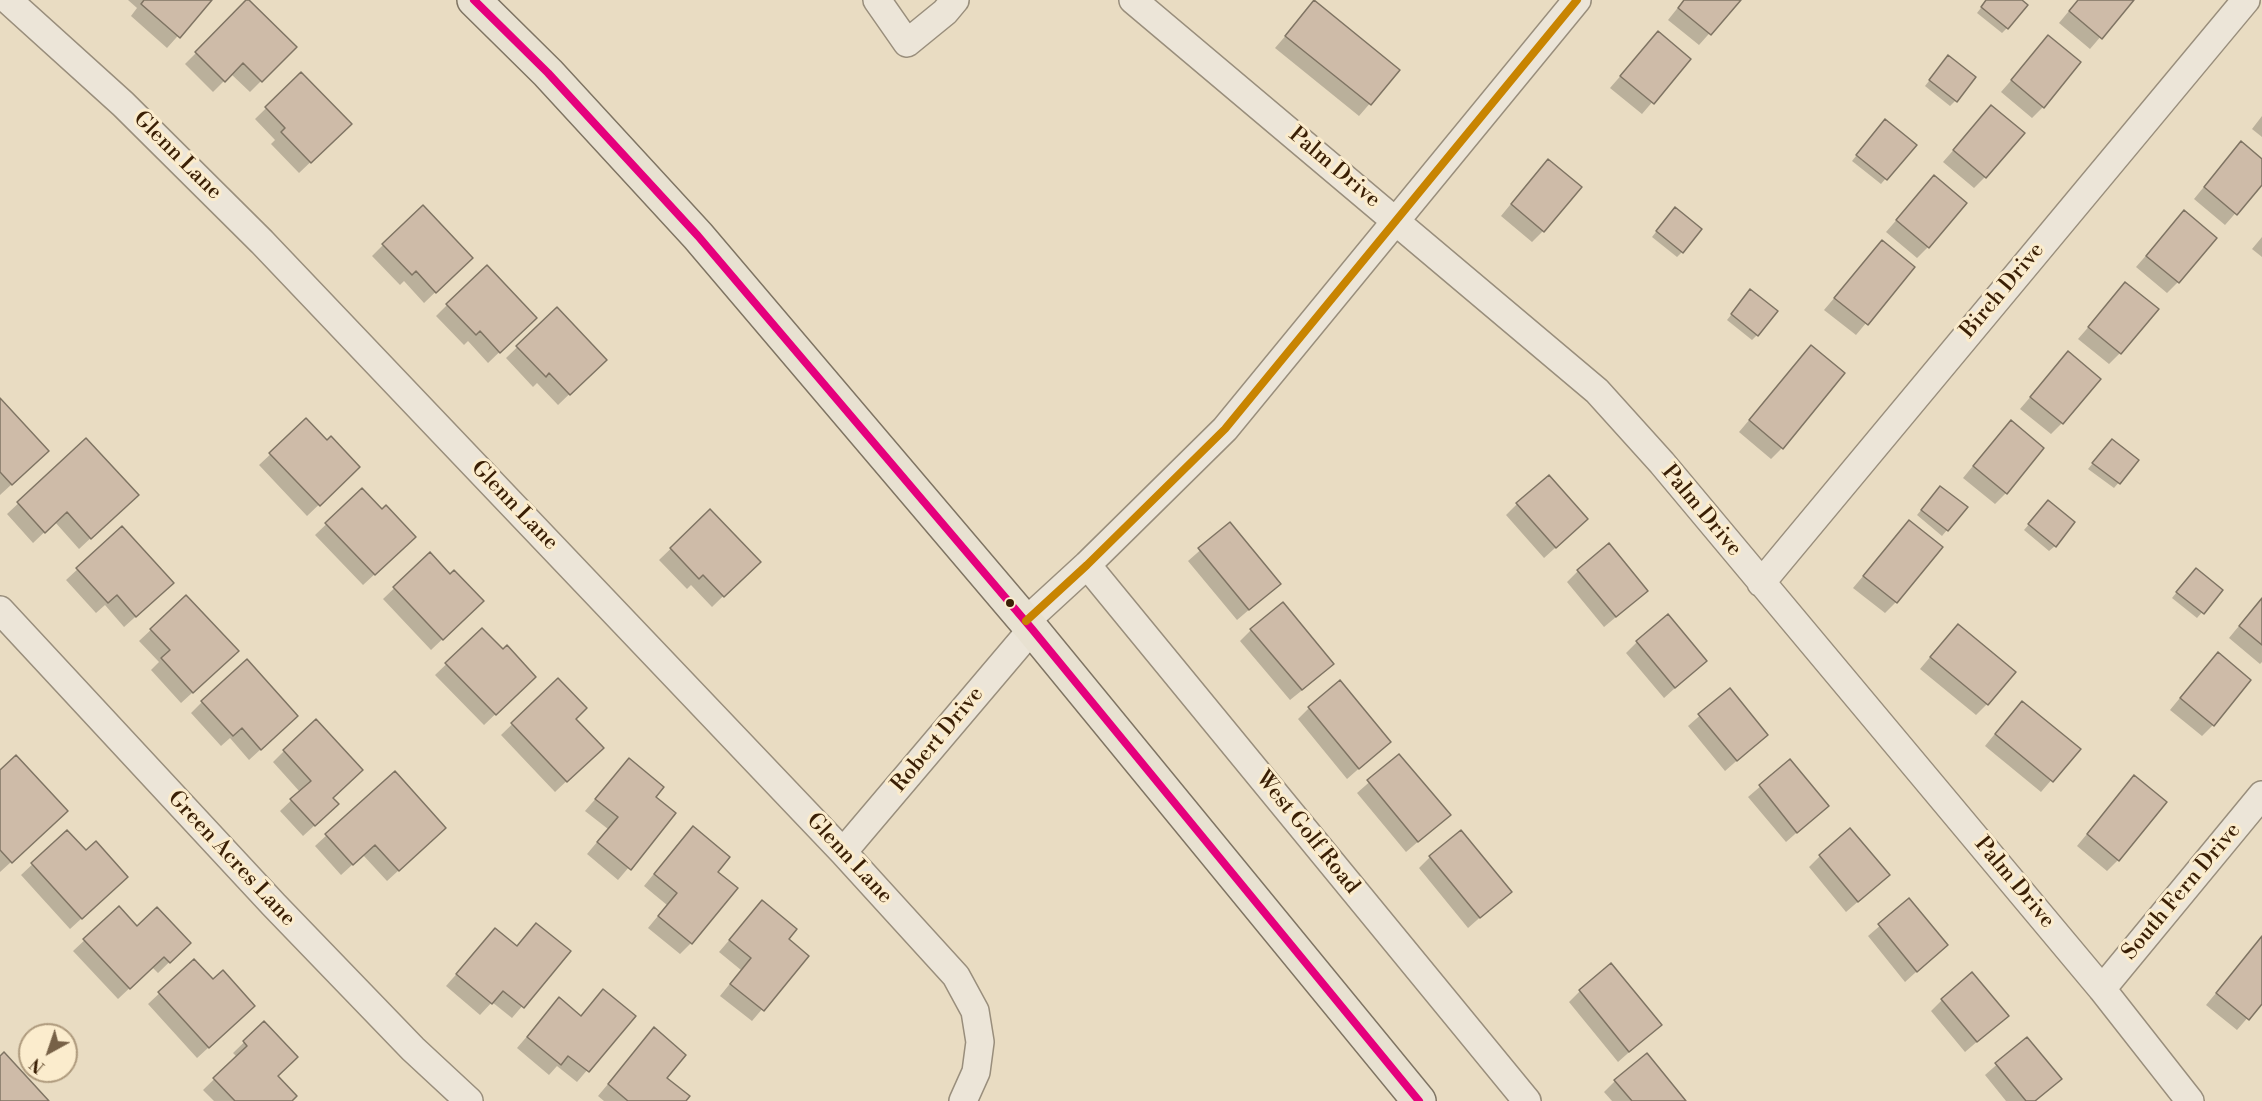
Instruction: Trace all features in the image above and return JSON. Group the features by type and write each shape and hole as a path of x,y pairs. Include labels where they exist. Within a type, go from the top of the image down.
{"main road":[{"path":"474,0 548,74 698,236 1029,625 1419,1101"}],"street":[{"name":"Glenn Lane","path":"8,0 123,104 255,234 843,852 956,976 975,1011 980,1042 976,1072 963,1101"},
{"path":"877,0 907,43 945,12 955,0"},
{"name":"Palm Drive","path":"1133,0 1597,391 1662,463 2102,988 2190,1101"},
{"name":"Robert Drive","path":"843,852 1029,625 1226,429 1577,0"},
{"name":"Birch Drive","path":"1761,583 2246,0"},
{"name":"West Golf Road","path":"1087,565 1527,1101"},
{"name":"Green Acres Lane","path":"0,610 282,914 413,1049 469,1101"},
{"name":"South Fern Drive","path":"2102,988 2262,795"}],"building":[{"path":"144,0 212,0 180,38 141,4"},
{"path":"246,0 249,0 297,47 262,82 243,63 225,82 195,52"},
{"path":"1314,0 1400,70 1371,105 1285,36"},
{"path":"1684,0 1741,0 1711,35 1678,8"},
{"path":"1986,0 2022,0 2028,5 2008,29 1981,7"},
{"path":"2078,0 2134,0 2102,39 2069,11"},
{"path":"1658,31 1691,59 1654,104 1620,76"},
{"path":"2048,35 2081,62 2044,108 2011,80"},
{"path":"1948,55 1976,77 1957,102 1929,80"},
{"path":"301,72 352,124 311,163 281,132 285,128 265,107"},
{"path":"1991,105 2025,133 1986,178 1953,150"},
{"path":"1885,119 1917,145 1887,180 1856,155"},
{"path":"2241,141 2262,159 2262,185 2237,215 2204,187"},
{"path":"1548,159 1582,187 1544,232 1511,204"},
{"path":"1934,175 1967,203 1929,248 1896,220"},
{"path":"423,205 473,258 436,293 416,271 412,275 382,244"},
{"path":"1675,207 1702,229 1683,253 1656,231"},
{"path":"2184,210 2217,238 2179,283 2146,256"},
{"path":"1882,240 1915,267 1868,325 1834,298"},
{"path":"487,265 537,318 500,353 480,331 476,335 446,304"},
{"path":"2125,282 2159,309 2121,354 2088,327"},
{"path":"1750,289 1778,311 1758,336 1731,314"},
{"path":"557,307 607,360 570,395 549,373 546,377 516,346"},
{"path":"1811,345 1845,373 1783,449 1749,420"},
{"path":"2068,351 2101,379 2063,424 2030,397"},
{"path":"0,398 49,451 12,485 0,472"},
{"path":"306,418 327,440 331,436 360,467 320,506 269,453"},
{"path":"2011,420 2044,448 2007,494 1973,466"},
{"path":"86,438 139,495 91,539 67,512 45,533 17,502"},
{"path":"2112,439 2139,460 2120,484 2092,463"},
{"path":"1549,475 1588,519 1556,548 1516,503"},
{"path":"1940,486 1968,507 1948,531 1921,510"},
{"path":"362,488 382,509 386,505 416,537 375,575 325,523"},
{"path":"2048,500 2075,522 2056,547 2028,524"},
{"path":"710,509 761,562 724,597 703,575 699,579 670,548"},
{"path":"1909,520 1943,547 1897,603 1863,576"},
{"path":"1230,522 1281,584 1249,610 1198,548"},
{"path":"122,526 174,583 136,617 117,595 108,603 76,568"},
{"path":"1609,543 1648,591 1616,617 1577,570"},
{"path":"430,552 450,574 454,570 484,601 443,640 393,587"},
{"path":"2196,568 2223,590 2204,614 2176,592"},
{"path":"186,595 239,651 193,693 161,658 170,650 150,629"},
{"path":"2262,598 2262,645 2239,626"},
{"path":"1283,602 1334,664 1302,690 1250,629"},
{"path":"1668,614 1707,661 1675,688 1636,641"},
{"path":"1958,624 2016,672 1988,705 1930,657"},
{"path":"482,628 503,649 507,645 536,677 496,715 445,663"},
{"path":"2218,652 2251,680 2214,726 2180,698"},
{"path":"247,659 298,716 261,750 242,728 233,736 201,701"},
{"path":"558,678 587,708 576,719 604,748 567,782 511,723"},
{"path":"1340,680 1391,742 1359,769 1308,707"},
{"path":"1730,688 1768,735 1737,761 1698,714"},
{"path":"2022,701 2081,749 2053,782 1995,734"},
{"path":"316,719 363,770 333,798 339,804 315,826 290,799 311,781 283,750"},
{"path":"1399,754 1451,815 1418,842 1367,780"},
{"path":"16,755 68,811 12,863 0,850 0,770"},
{"path":"629,758 664,787 656,797 676,813 631,870 597,842 618,817 595,799"},
{"path":"1790,759 1829,806 1797,833 1759,785"},
{"path":"395,771 446,828 399,871 375,845 353,865 325,834"},
{"path":"2134,775 2167,802 2119,861 2087,834"},
{"path":"693,826 730,857 718,872 738,888 692,944 658,916 677,893 654,874"},
{"path":"1850,828 1890,875 1858,902 1819,855"},
{"path":"67,830 86,850 96,841 128,877 82,919 31,863"},
{"path":"1461,830 1512,892 1480,918 1429,856"},
{"path":"1909,898 1948,945 1917,972 1878,924"},
{"path":"762,900 797,929 789,939 809,956 764,1011 730,984 751,958 729,940"},
{"path":"119,906 137,926 157,907 191,943 170,963 164,957 130,989 83,939"},
{"path":"536,923 571,951 524,1008 503,991 492,1004 456,974 495,928 517,946"},
{"path":"2262,936 2262,1004 2249,1020 2216,993"},
{"path":"194,959 213,979 223,970 255,1006 209,1048 158,992"},
{"path":"1611,963 1662,1025 1629,1052 1579,990"},
{"path":"1972,972 2009,1016 1977,1042 1941,999"},
{"path":"603,989 636,1016 589,1072 568,1056 561,1065 527,1037 559,997 581,1016"},
{"path":"264,1021 298,1057 278,1076 297,1096 292,1101 235,1101 213,1078 247,1046 243,1041"},
{"path":"654,1027 686,1055 667,1078 690,1096 686,1101 628,1101 608,1084"},
{"path":"2027,1037 2062,1079 2035,1101 2026,1101 1995,1063"},
{"path":"4,1052 18,1067 18,1083 32,1083 49,1101 0,1101 0,1056"},
{"path":"1647,1053 1686,1101 1632,1101 1614,1080"}],"transit line":[{"path":"474,0 548,73 698,236 1032,629 1419,1101"},
{"path":"1026,621 1087,565 1225,429 1577,0"}]}
